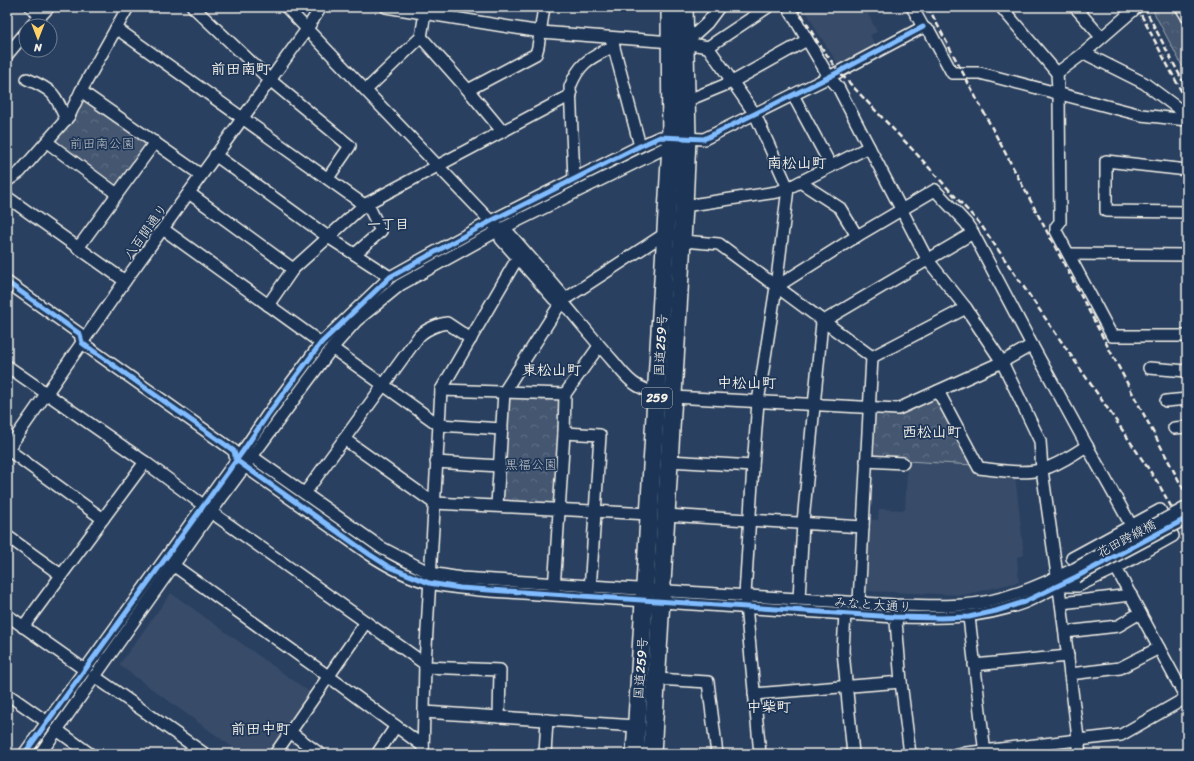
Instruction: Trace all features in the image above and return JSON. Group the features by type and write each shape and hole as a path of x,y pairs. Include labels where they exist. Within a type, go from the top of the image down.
{"highway":[{"name":"国道259号","path":"635,754 645,595 658,514 669,461 665,395 683,242 684,206 676,140 686,101 678,42 670,7"},
{"name":"国道259号","path":"652,754 662,596 658,514 665,395 666,233 676,140 678,42 684,7"}],"street":[{"path":"31,7 40,16 49,7"},
{"path":"7,181 20,172 69,116 81,91 128,7"},
{"path":"194,7 270,80 350,146 328,178"},
{"path":"286,7 490,221 499,230 509,233 561,293 562,301 599,346 636,385 665,395 758,402 898,409 1002,362 1032,345"},
{"name":"八百間通り","path":"7,449 242,117 307,29 321,7"},
{"path":"386,7 426,10 541,32 613,42 678,42 708,47 768,7"},
{"path":"468,90 536,54 541,32 544,7"},
{"path":"678,42 707,23 719,7"},
{"path":"788,7 829,77 838,87 927,260 966,308 1002,362 1040,442 1042,470 1065,632 1080,754"},
{"path":"912,7 923,27 930,32 952,73 980,73 1141,115 1187,120"},
{"path":"1001,7 1057,73 1059,94 1060,222 1056,227 1056,231 1112,336 1187,336"},
{"path":"1075,7 1101,37"},
{"path":"1057,73 1084,53 1137,7"},
{"path":"1181,7 1187,18"},
{"path":"366,90 421,37 426,10"},
{"path":"40,754 57,730 90,673 207,509 242,457 268,414 321,343 390,277 490,221 640,146 660,137 676,140 704,139 829,77 923,27"},
{"path":"116,28 370,209 381,231 355,254"},
{"path":"421,37 502,131"},
{"path":"686,101 732,82 807,40"},
{"path":"7,54 18,42"},
{"path":"574,178 570,87 575,74 581,65 613,42"},
{"path":"613,42 640,146"},
{"path":"708,47 755,114 788,188 776,287 758,402 745,595 760,754"},
{"path":"1084,53 1144,83 1187,115"},
{"path":"27,78 44,86 55,96 66,120"},
{"path":"81,91 202,175"},
{"path":"268,305 293,270 364,205 571,95"},
{"path":"793,95 831,166"},
{"path":"242,457 356,321 400,285 499,230 676,140"},
{"path":"47,142 117,194"},
{"path":"78,248 155,142"},
{"path":"684,206 778,192 869,147"},
{"path":"215,156 328,237 390,277"},
{"path":"1187,170 1106,161 1106,211 1187,212"},
{"path":"800,182 840,208 857,236"},
{"path":"776,287 857,236 936,190 966,223 973,233 1032,345 1131,525"},
{"path":"189,193 293,270"},
{"path":"7,197 125,281"},
{"path":"163,229 321,343"},
{"path":"499,230 501,239 554,299 562,301"},
{"path":"497,505 504,392 562,301 666,233"},
{"path":"822,322 973,233"},
{"path":"683,242 719,244 822,322 872,357"},
{"path":"1069,254 1187,255"},
{"path":"423,750 429,578 441,390 518,257"},
{"path":"7,282 80,334 82,343 242,457 369,554 389,567 460,588 589,597 645,595 662,596"},
{"path":"872,357 966,308"},
{"path":"799,598 803,522 813,404 822,322"},
{"path":"305,493 382,385 422,332 447,323 471,339"},
{"path":"553,595 564,433 565,394 599,346"},
{"path":"332,348 439,425 502,429"},
{"path":"859,602 872,357"},
{"path":"7,366 145,462 207,509 366,622 425,666 500,670 499,717"},
{"path":"1149,368 1187,371"},
{"path":"441,390 565,394"},
{"path":"938,391 979,468 1014,472 1042,470 1053,466 1087,446"},
{"path":"1166,401 1187,399"},
{"path":"1174,428 1187,427"},
{"path":"564,433 600,435 589,597"},
{"path":"344,439 434,502 803,522 863,527"},
{"path":"7,449 103,519"},
{"path":"242,457 305,493 382,548 429,578 554,582 590,585 645,595"},
{"path":"669,461 753,466"},
{"path":"866,461 903,463"},
{"path":"23,627 145,462"},
{"path":"436,462 499,466"},
{"name":"花田跨線橋","path":"1074,568 1187,508"},
{"path":"24,754 47,722 90,673 173,565 207,509"},
{"path":"1057,582 1078,586 1116,568 1174,536 1160,510 1131,525 1074,568"},
{"name":"花田跨線橋","path":"1074,568 1187,518"},
{"path":"7,536 61,575"},
{"path":"173,565 396,726 423,750"},
{"name":"みなと大通り","path":"662,596 746,607 941,618 969,616 996,611 1024,602 1057,582 1074,568"},
{"path":"957,754 1121,735 1186,699 1116,568"},
{"path":"491,579 491,591"},
{"name":"みなと大通り","path":"662,596 745,595 895,605 964,605 1015,595 1057,582"},
{"path":"1061,603 1131,595"},
{"path":"895,605 901,682 910,754"},
{"path":"845,613 843,651 853,754"},
{"path":"1065,632 1118,626 1140,613"},
{"path":"7,615 205,754"},
{"path":"969,616 984,752"},
{"path":"275,754 366,622"},
{"path":"1070,674 1120,668 1159,648"},
{"path":"974,665 1068,656"},
{"path":"656,679 708,682 717,754"},
{"path":"754,694 901,682"},
{"path":"7,694 47,722"},
{"path":"424,712 636,726"},
{"path":"545,754 547,720"},
{"path":"377,754 396,726"},
{"path":"57,730 90,754"},
{"path":"290,732 320,754"}],"shaded area":[{"path":"804,7 882,7 868,14 877,32 870,35 876,47 838,64 818,33"},
{"path":"905,461 973,465 978,474 1015,475 1024,555 1017,557 1019,582 963,595 867,591 868,519 878,520 879,509 905,510 907,471 904,471"},
{"path":"171,593 311,693 267,754 242,754 119,665"}],"green space":[{"path":"1151,7 1178,7 1187,24 1187,75"},
{"name":"前田南公園","path":"83,99 147,141 148,147 119,187 114,187 55,144 55,140"},
{"name":"黒福公園","path":"510,396 560,398 563,401 555,504 502,501 507,399"},
{"path":"934,398 937,399 973,465 874,459 871,455 872,417 875,414 898,415"}],"railway":[{"path":"797,7 817,41 839,72 981,225 1158,483 1187,535"},
{"path":"928,7 1187,496"},
{"path":"1137,7 1187,102"},
{"path":"1144,7 1187,89"}],"cycle path":[{"path":"24,754 243,451 268,414 321,343 390,277 491,221 640,146 660,137 704,139 829,77 923,27"},
{"path":"7,282 80,334 82,343 234,451 236,460 389,567 429,583 460,588 895,617 969,617 996,611 1024,602 1076,577 1187,518"}],"district":[{"name":"前田南町","path":"241,69"},
{"name":"南松山町","path":"797,163"},
{"name":"一丁目","path":"388,224"},
{"name":"東松山町","path":"552,370"},
{"name":"中松山町","path":"747,383"},
{"name":"西松山町","path":"932,432"},
{"name":"中柴町","path":"769,707"},
{"name":"前田中町","path":"261,729"}]}
